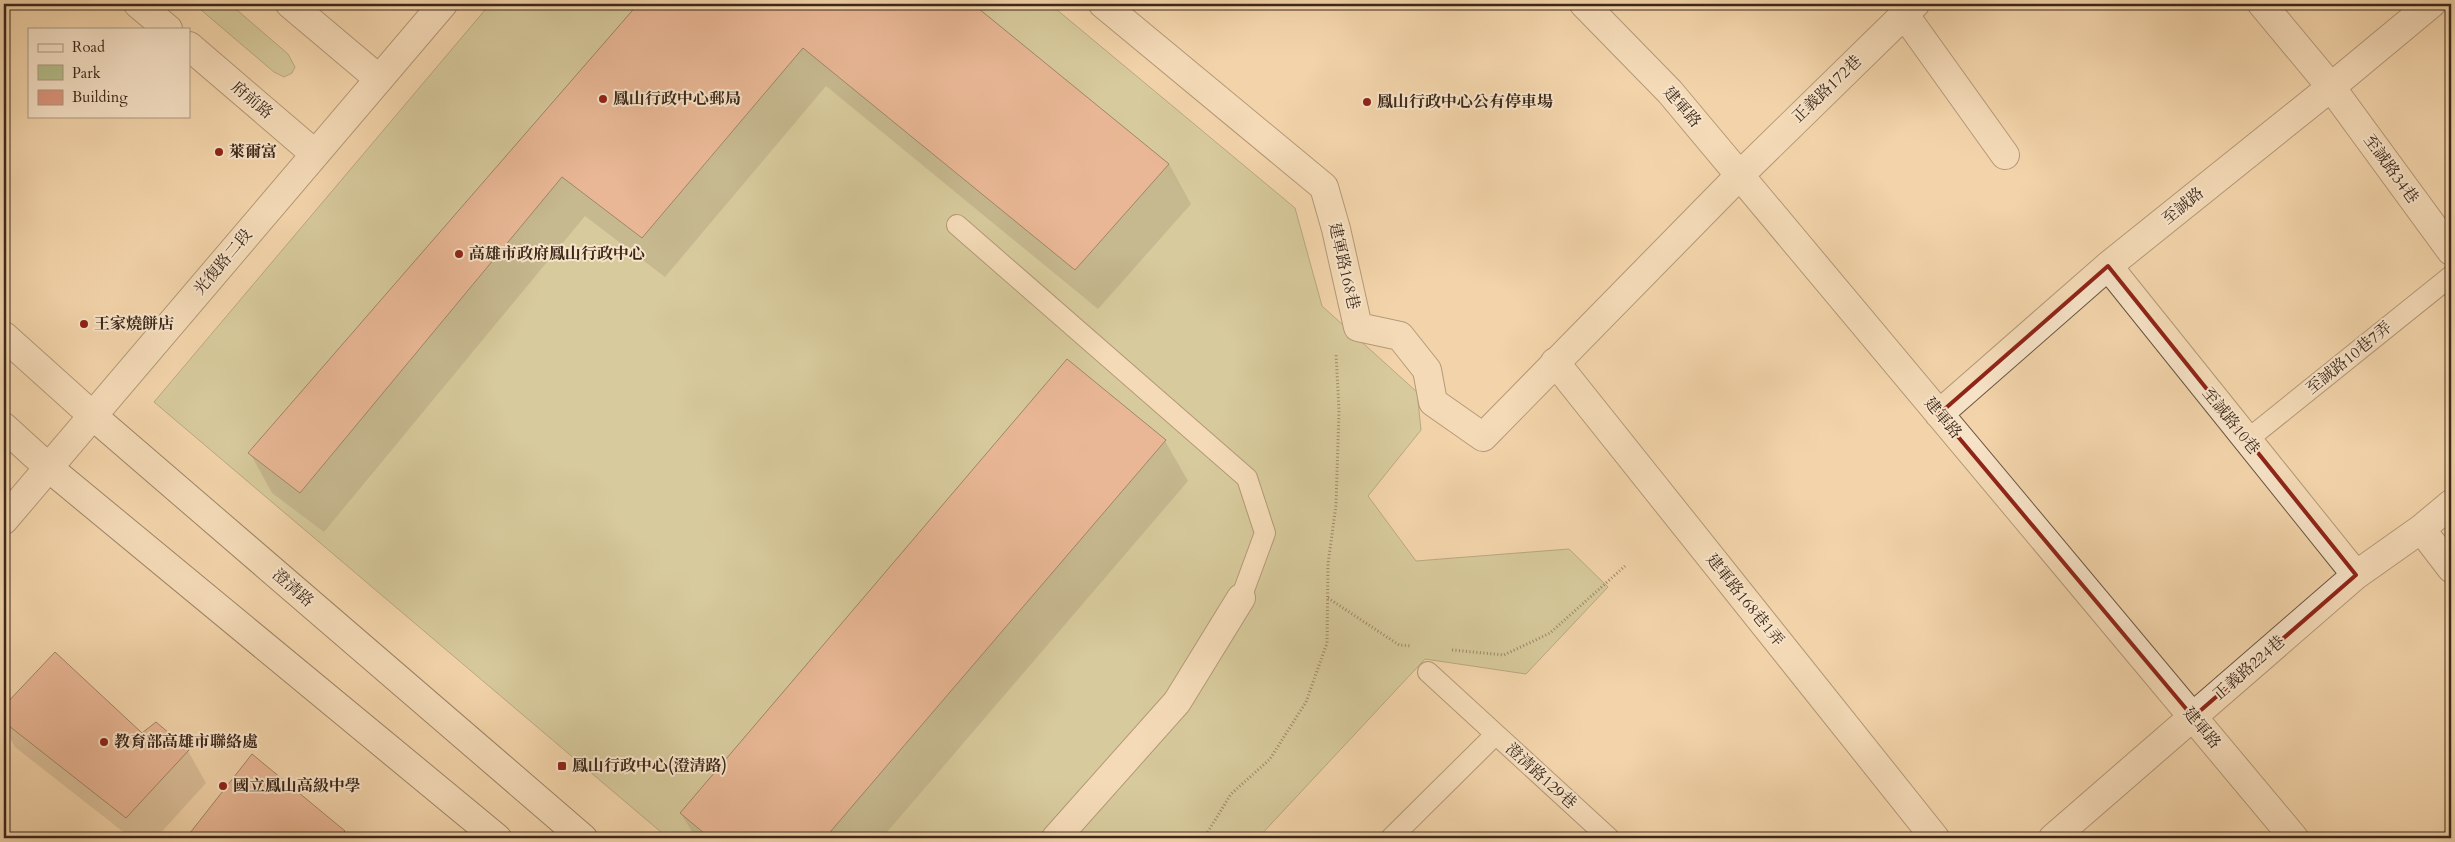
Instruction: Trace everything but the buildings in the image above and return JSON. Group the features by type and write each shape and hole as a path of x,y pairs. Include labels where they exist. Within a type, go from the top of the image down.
{"street":[{"path":"138,4 167,28"},
{"path":"290,4 379,78"},
{"name":"光復路二段","path":"4,520 443,4"},
{"name":"建軍路168巷","path":"1102,4 1324,187 1336,229 1358,327 1400,336 1428,370 1433,402 1483,436 1740,175"},
{"name":"建軍路","path":"1584,4 1670,92 2294,838"},
{"name":"至誠路34巷","path":"2262,4 2332,87 2451,251"},
{"name":"至誠路","path":"1940,414 2108,266 2332,87 2431,4"},
{"path":"1910,9 2005,155"},
{"name":"正義路172巷","path":"1740,175 1910,9"},
{"name":"府前路","path":"190,47 315,154"},
{"name":"至誠路10巷","path":"2108,266 2356,575"},
{"name":"澄清路","path":"4,336 93,416 583,838"},
{"name":"建軍路168巷1弄","path":"1554,362 1935,838"},
{"path":"4,427 49,468 497,838"},
{"name":"正義路224巷","path":"2053,838 2356,575 2421,529 2451,504"},
{"path":"2421,529 2451,568"},
{"path":"1056,838 1177,702 1241,598"}],"lane":[{"path":"957,225 1247,478 1265,533 1241,598"},
{"name":"至誠路10巷7弄","path":"2247,440 2451,276"},
{"name":"澄清路129巷","path":"1428,672 1610,838"},
{"name":"澄清路129巷","path":"1391,838 1496,734"}],"path":[{"path":"1204,838 1231,794 1270,759 1306,702 1327,643 1328,564 1336,505 1339,421 1336,346 1358,327"},
{"path":"1448,650 1504,655 1550,633 1625,566"},
{"path":"1328,598 1399,645 1419,647"}],"highlighted area":[{"path":"2108,266 2356,575 2193,717 1939,414"}],"green space":[{"path":"194,4 230,4 288,54 295,67 292,73 284,77 274,72"},
{"path":"490,4 1050,4 1295,208 1322,306 1417,392 1421,430 1368,496 1416,561 1569,549 1608,587 1526,674 1425,659 1258,838 668,838 154,402"}],"place":[{"name":"鳳山行政中心郵局","path":"603,99"},
{"name":"鳳山行政中心公有停車場","path":"1367,102"},
{"name":"萊爾富","path":"219,152"},
{"name":"高雄市政府鳳山行政中心","path":"459,254"},
{"name":"王家燒餅店","path":"84,324"},
{"name":"教育部高雄市聯絡處","path":"104,742"},
{"name":"鳳山行政中心(澄清路)","path":"562,766"},
{"name":"國立鳳山高級中學","path":"223,786"}]}
